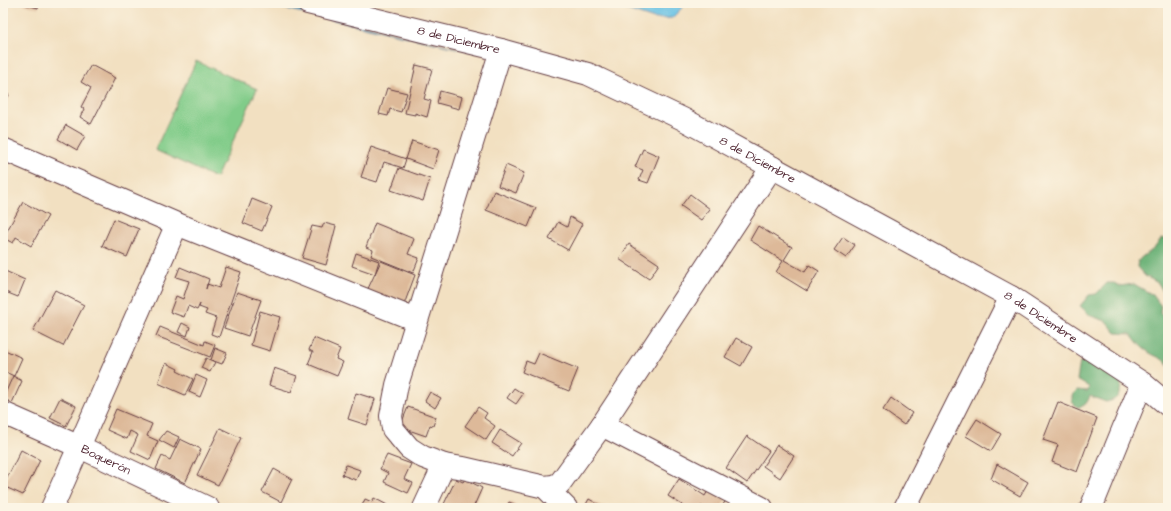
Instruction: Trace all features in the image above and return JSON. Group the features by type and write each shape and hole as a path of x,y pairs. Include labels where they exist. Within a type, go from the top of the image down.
{"street":[{"name":"8 de Diciembre","path":"308,3 501,50 588,74 684,119 1011,297 1142,383 1168,405"},
{"path":"501,50 416,320 397,385 391,416 393,430 409,448 423,457 444,465 545,487 560,483 567,476 602,425 772,167"},
{"path":"3,149 177,224 416,320"},
{"path":"52,508 177,224"},
{"path":"905,508 1011,297"},
{"path":"1091,508 1142,383"},
{"name":"Boquerón","path":"3,413 80,447 208,508"},
{"path":"602,425 762,508"},
{"path":"424,508 444,465"},
{"path":"545,487 566,508"}],"green space":[{"path":"196,61 257,89 216,178 155,150"},
{"path":"1168,238 1168,300 1158,283 1145,276 1137,267 1137,264 1138,261 1153,249 1161,239"},
{"path":"1107,283 1114,283 1120,286 1134,284 1153,295 1161,306 1160,313 1168,322 1168,366 1164,361 1142,348 1131,334 1116,333 1106,321 1091,316 1080,306 1089,295 1096,294"},
{"path":"1086,359 1121,381 1120,392 1114,400 1106,402 1090,396 1088,401 1080,407 1077,407 1072,402 1072,395 1077,390 1088,391 1089,387 1077,380 1080,362"}],"water":[{"path":"259,3 272,3 478,53"},
{"path":"595,3 687,3 672,18 654,19 624,9"}],"building":[{"path":"20,3 39,3 38,8"},
{"path":"91,65 115,78 91,124 80,117 84,109 81,107 91,88 81,82"},
{"path":"416,65 432,69 424,99 431,101 427,117 415,113 415,115 405,113"},
{"path":"387,88 407,93 401,112 390,109 388,116 379,114"},
{"path":"440,91 462,97 459,109 437,103"},
{"path":"3,92 9,95 3,106"},
{"path":"66,125 85,136 77,150 58,139"},
{"path":"412,141 439,150 433,169 406,159"},
{"path":"371,147 406,159 403,168 384,162 377,182 361,177"},
{"path":"643,149 659,156 648,183 639,180 643,170 635,167"},
{"path":"506,165 524,173 516,193 498,186"},
{"path":"399,168 430,179 423,201 391,190"},
{"path":"494,191 536,208 528,227 486,210"},
{"path":"690,194 710,209 701,220 681,206"},
{"path":"252,199 272,207 262,231 243,223"},
{"path":"23,202 48,216 31,246 16,237 13,243 3,238"},
{"path":"570,217 582,224 568,250 549,239 558,222 567,227"},
{"path":"114,219 139,229 127,257 102,246"},
{"path":"324,223 336,226 326,265 302,258 312,226 322,228"},
{"path":"375,223 414,239 408,254 419,258 413,273 371,256 373,250 366,247"},
{"path":"758,226 792,247 784,260 805,272 809,265 819,271 807,291 776,272 783,261 750,240"},
{"path":"843,237 855,245 846,258 834,250"},
{"path":"629,244 659,264 649,279 619,259"},
{"path":"356,253 379,261 375,274 352,266"},
{"path":"381,261 415,275 402,310 365,295"},
{"path":"180,267 209,279 207,284 219,288 226,267 241,272 219,337 211,334 216,318 205,314 207,310 199,307 200,304 197,310 188,306 184,317 170,312 176,296 183,299 189,281 176,277"},
{"path":"3,270 25,280 18,297 3,291"},
{"path":"55,290 84,305 63,346 33,331"},
{"path":"237,292 261,300 248,336 224,328"},
{"path":"260,311 280,317 270,351 251,345"},
{"path":"182,323 190,327 187,336 178,332"},
{"path":"160,327 204,345 205,341 215,345 210,357 156,336"},
{"path":"314,338 340,349 336,359 343,362 337,376 308,364 313,352 309,350"},
{"path":"736,338 752,347 741,366 725,357"},
{"path":"215,348 227,353 222,364 211,360"},
{"path":"3,349 22,358 14,376 3,371"},
{"path":"539,353 578,369 569,391 522,372 526,361 534,364"},
{"path":"206,358 215,362 210,372 201,368"},
{"path":"166,363 178,369 177,371 193,379 185,395 158,383"},
{"path":"274,368 297,376 291,392 269,385"},
{"path":"196,375 207,380 200,397 189,392"},
{"path":"13,376 22,381 12,403 3,398"},
{"path":"514,388 523,394 516,404 507,398"},
{"path":"430,392 441,398 435,408 425,401"},
{"path":"356,393 375,399 367,425 348,419"},
{"path":"60,398 76,406 66,426 50,418"},
{"path":"891,398 912,413 904,425 883,410"},
{"path":"1058,402 1097,418 1077,472 1052,462 1058,445 1043,440"},
{"path":"408,407 436,417 433,426 430,425 426,436 400,427"},
{"path":"478,407 487,413 484,418 495,426 486,440 465,426"},
{"path":"116,409 152,424 147,436 158,441 150,460 131,451 138,435 130,431 127,439 107,430"},
{"path":"977,419 1001,434 991,451 966,436"},
{"path":"220,428 241,438 218,485 197,475"},
{"path":"500,430 521,443 512,456 492,443"},
{"path":"166,431 179,437 174,448 159,440"},
{"path":"747,436 769,451 747,483 726,468"},
{"path":"180,439 201,449 185,483 156,469 162,456 170,460"},
{"path":"777,445 794,456 780,478 763,466"},
{"path":"21,450 40,460 23,495 3,486"},
{"path":"387,455 411,464 404,479 413,483 408,493 384,482 388,473 380,469"},
{"path":"997,464 1028,482 1020,496 991,479"},
{"path":"346,465 360,470 356,480 342,475"},
{"path":"274,469 292,479 281,502 262,492"},
{"path":"456,479 463,482 465,479 482,488 473,508 452,508 444,504"},
{"path":"679,479 705,496 709,489 726,500 721,508 706,508 701,506 700,508 687,508 668,496"},
{"path":"374,498 391,507 361,508 365,499 372,502"},
{"path":"589,499 605,508 584,508"},
{"path":"509,502 521,507 506,508"}]}
